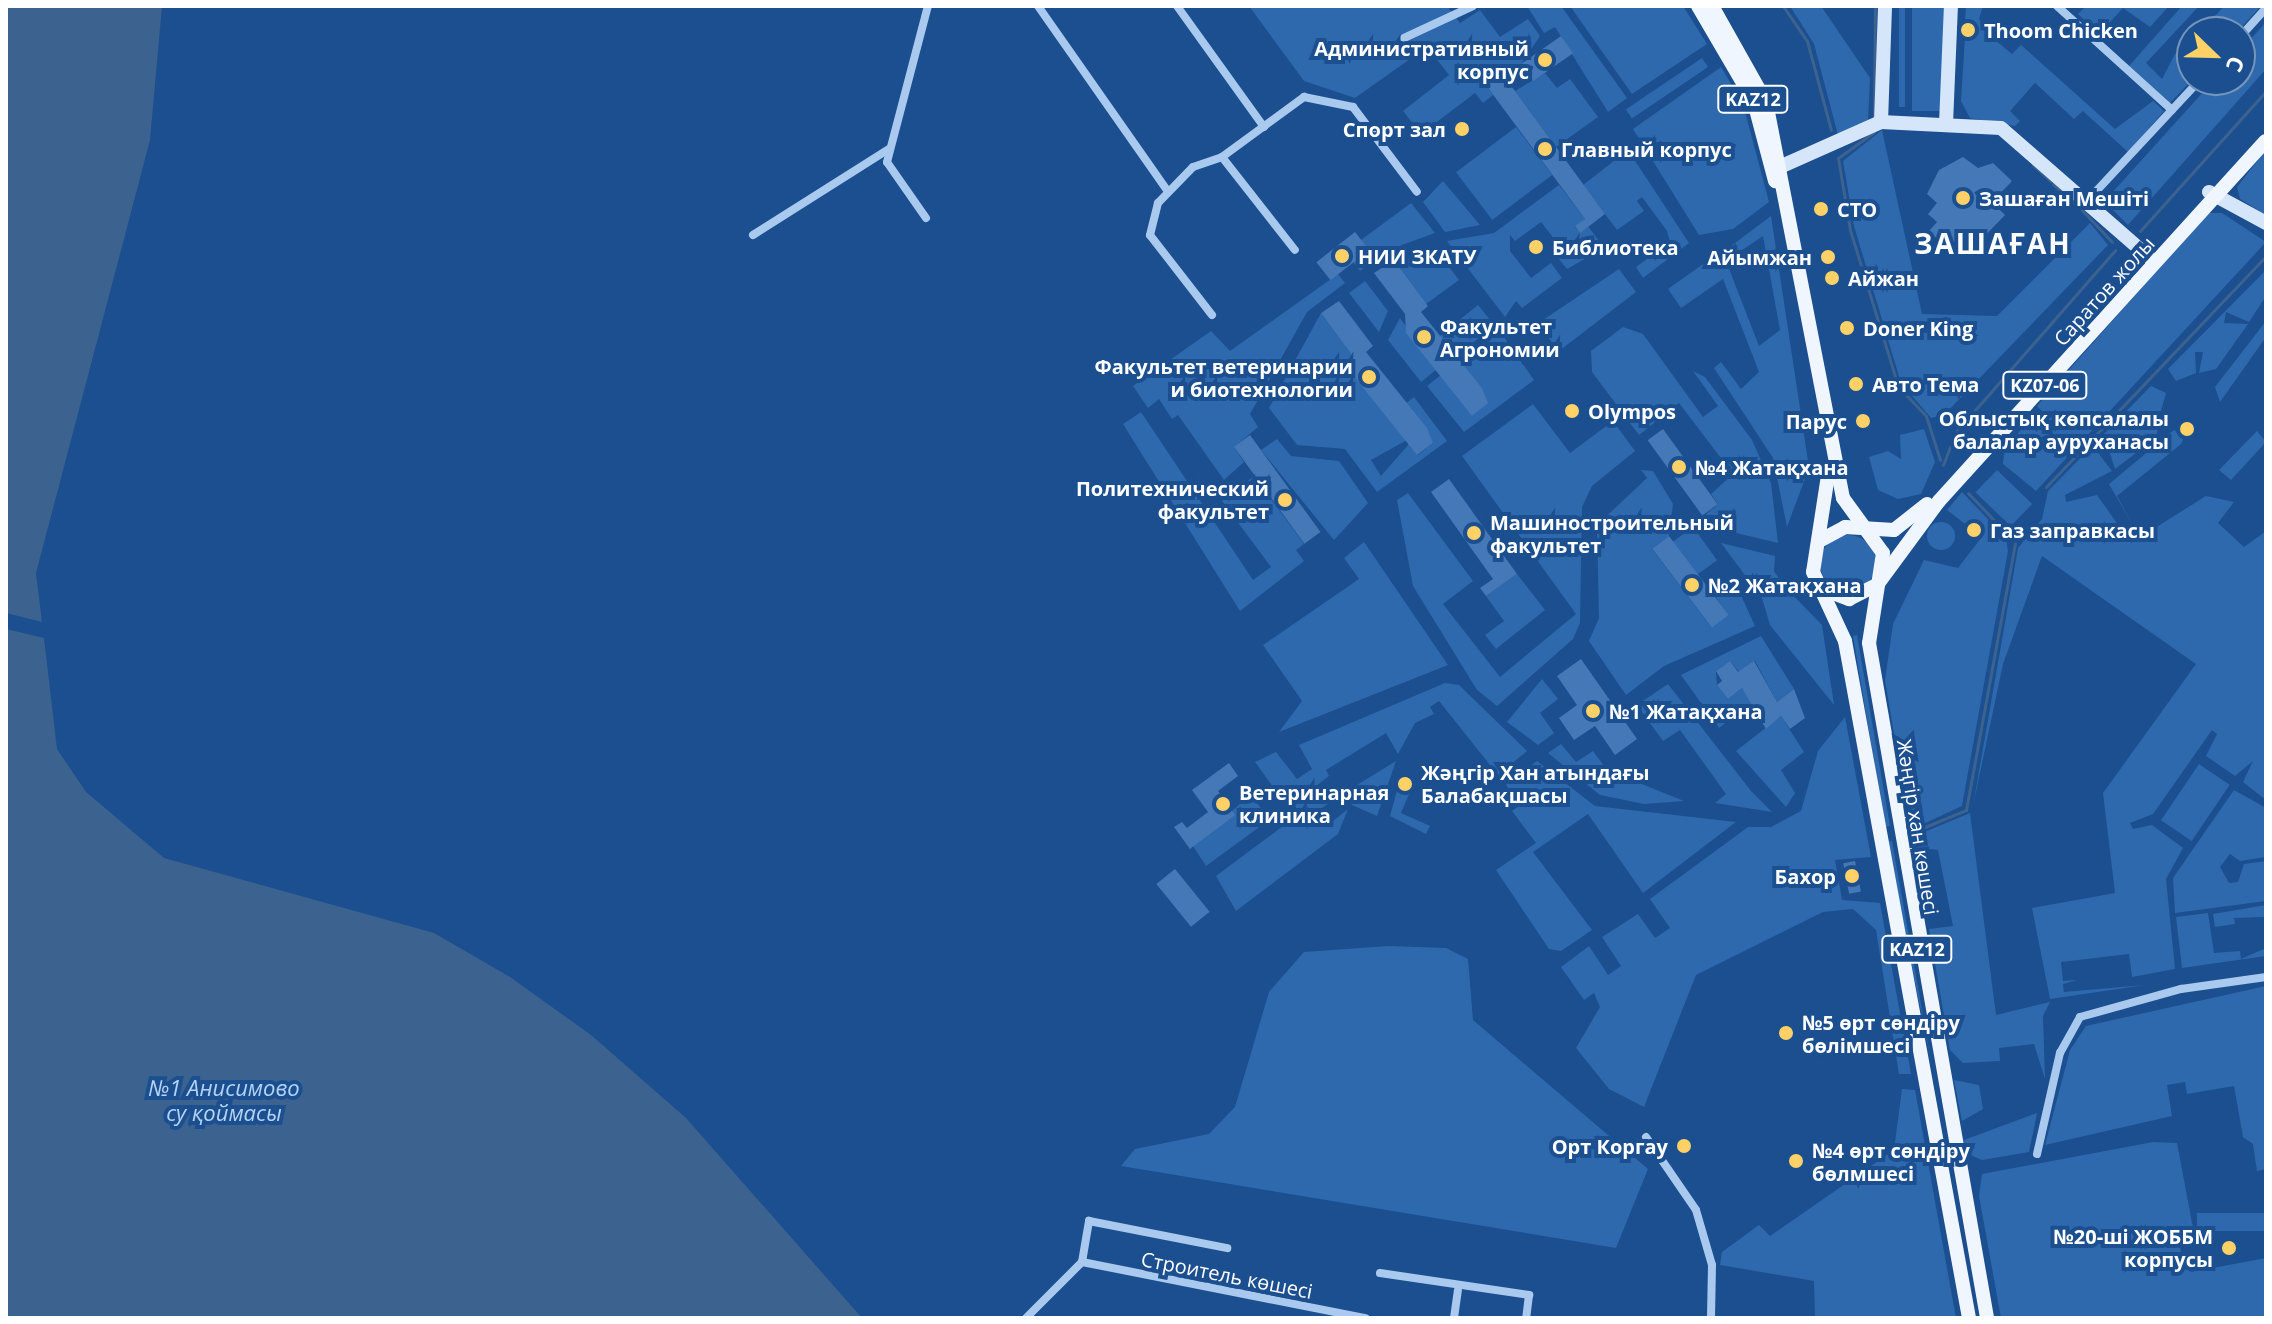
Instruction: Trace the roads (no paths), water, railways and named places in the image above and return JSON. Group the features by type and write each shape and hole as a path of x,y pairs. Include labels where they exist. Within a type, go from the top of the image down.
{"main road":[{"name":"Жәңгір хан көшесі","path":"1698,6 1754,102 1778,169 1840,483 1862,529 1883,553 1869,643 1987,1318"},
{"name":"Жәңгір хан көшесі","path":"1712,6 1766,102 1831,475 1812,562 1845,641 1969,1318"},
{"path":"1881,122 1885,6"},
{"path":"1946,124 1951,6"},
{"path":"1778,169 1881,122 2008,130 2150,258"},
{"name":"Саратов жолы","path":"1881,579 1939,501 2213,194 2266,129"},
{"name":"Саратов жолы","path":"1862,529 1894,530 1920,511 2150,258 2266,141"},
{"path":"2213,194 2266,223"},
{"path":"1817,545 1836,528 1862,529"},
{"path":"1822,588 1849,599 1881,579"}],"street":[{"path":"926,218 889,175 889,149 928,6"},
{"path":"1038,6 1167,190"},
{"path":"1177,6 1264,127"},
{"path":"1404,38 1473,6"},
{"path":"2057,6 2172,110"},
{"path":"2088,200 2185,96"},
{"path":"1212,315 1150,235 1167,190 1193,167 1222,157 1304,97 1353,107 1417,192"},
{"path":"753,235 889,149"},
{"path":"1222,157 1295,250"},
{"path":"2037,1154 2060,1053 2077,1020 2181,989 2266,977"},
{"path":"1646,1137 1696,1210 1712,1265 1711,1318"},
{"path":"1026,1318 1082,1262 1089,1221 1227,1248"},
{"name":"Строитель көшесі","path":"1082,1262 1309,1313 1366,1318"},
{"path":"1380,1273 1458,1290 1529,1295 1526,1318"},
{"path":"1454,1318 1458,1290"}],"water":[{"path":"6,6 162,6 150,140 36,573 42,622 6,613"},
{"name":"№1 Анисимово су қоймасы","path":"6,629 44,638 57,749 86,792 164,858 434,933 510,977 591,1035 686,1118 862,1318 6,1318"}],"waterway":[{"path":"1783,6 1807,41 1831,130"},
{"path":"1874,117 1875,6"},
{"path":"2140,231 2266,91"},
{"path":"1874,132 1838,158 1850,230 1898,386 1926,416 1940,460"},
{"path":"2033,165 2051,181"},
{"path":"2053,184 2077,206"},
{"path":"2081,209 2112,242"},
{"path":"1943,465 1955,433 2115,250"},
{"path":"2046,487 2266,256"},
{"path":"1968,493 2010,537"},
{"path":"1920,829 1966,810 2015,543"}],"place":[{"name":"Thoom Chicken","path":"1968,30"},
{"name":"Административный корпус","path":"1545,60"},
{"name":"Спорт зал","path":"1462,129"},
{"name":"Главный корпус","path":"1545,149"},
{"name":"Зашаған Мешіті","path":"1963,198"},
{"name":"СТО","path":"1821,209"},
{"name":"Библиотека","path":"1536,247"},
{"name":"НИИ ЗКАТУ","path":"1342,256"},
{"name":"Айымжан","path":"1828,257"},
{"name":"Айжан","path":"1832,278"},
{"name":"Doner King","path":"1847,328"},
{"name":"Факультет Агрономии","path":"1424,337"},
{"name":"Факультет ветеринарии и биотехнологии","path":"1369,377"},
{"name":"Авто Тема","path":"1856,384"},
{"name":"Olympos","path":"1572,411"},
{"name":"Парус","path":"1863,421"},
{"name":"Облыстық көпсалалы балалар ауруханасы","path":"2187,429"},
{"name":"№4 Жатақхана","path":"1679,467"},
{"name":"Политехнический факультет","path":"1285,500"},
{"name":"Газ заправкасы","path":"1974,530"},
{"name":"Машиностроительный факультет","path":"1474,533"},
{"name":"№2 Жатақхана","path":"1692,585"},
{"name":"№1 Жатақхана","path":"1593,711"},
{"name":"Жәңгір Хан атындағы Балабақшасы","path":"1405,784"},
{"name":"Ветеринарная клиника","path":"1223,804"},
{"name":"Бахор","path":"1852,876"},
{"name":"№5 өрт сөндіру бөлімшесі","path":"1786,1033"},
{"name":"Орт Коргау","path":"1684,1146"},
{"name":"№4 өрт сөндіру бөлмшесі","path":"1796,1161"},
{"name":"№20-ші ЖОББМ корпусы","path":"2229,1248"}],"district":[{"name":"ЗАШАҒАН","path":"1993,243"}]}
